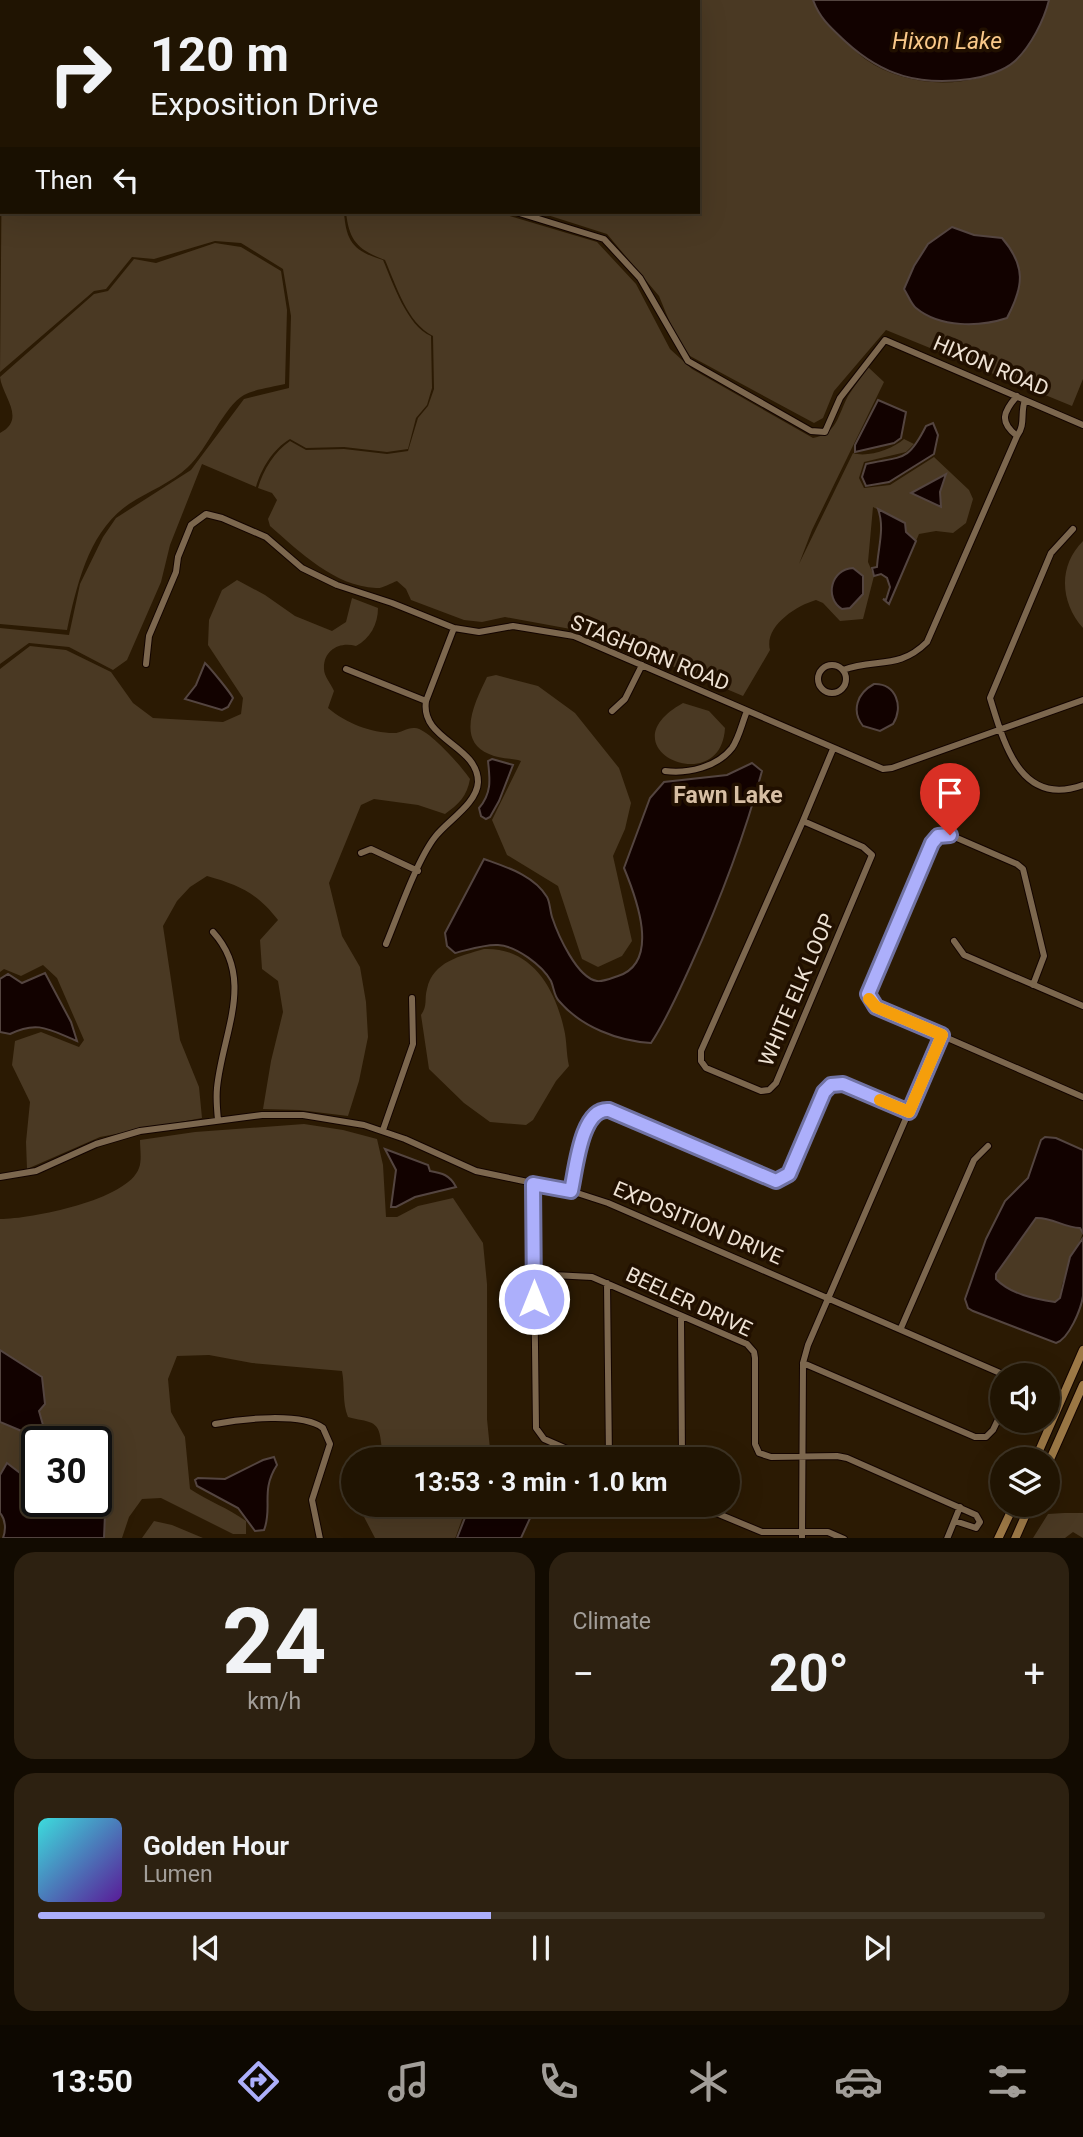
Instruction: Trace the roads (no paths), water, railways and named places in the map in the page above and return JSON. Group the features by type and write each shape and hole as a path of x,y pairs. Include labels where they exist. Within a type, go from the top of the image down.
{"main road":[{"path":"1041,1447 1083,1350"},
{"path":"1056,1447 1083,1385"},
{"path":"998,1538 1008,1517"},
{"path":"1015,1538 1025,1517"}],"street":[{"name":"HIXON ROAD","path":"523,214 604,239 640,278 688,361 811,431 825,432 840,398 885,340 1083,425"},
{"path":"1017,396 1003,417 1007,426 1017,436"},
{"path":"843,670 846,678 844,688 836,693 823,691 817,678 821,670 834,665 843,670 865,663 882,664 901,660 927,642 1023,425 1022,408 1025,400"},
{"name":"STAGHORN ROAD","path":"146,664 149,636 176,572 178,557 191,525 206,514 265,537 317,577 454,628 479,632 513,626 574,636 833,749 887,769 1083,700"},
{"path":"1073,529 1051,554 990,698 1015,766 1027,779 1042,787 1060,789 1083,785"},
{"path":"386,944 432,841 474,794 478,783 474,769 466,757 430,726 424,713 426,701 454,628"},
{"path":"612,711 625,699 642,665"},
{"path":"346,669 426,701"},
{"path":"665,771 702,768 732,748 747,711"},
{"name":"WHITE ELK LOOP","path":"803,821 863,847 872,855 776,1083 768,1090 761,1091 706,1068 701,1061 701,1051 833,749"},
{"path":"1033,985 1044,957 1023,869 950,835 938,836 932,843 868,994 876,1007 1083,1097"},
{"path":"361,853 371,849 418,871"},
{"path":"214,932 225,944 237,991 217,1088 218,1121"},
{"path":"954,941 964,954 1083,1006"},
{"path":"383,1130 412,1044 412,998"},
{"path":"803,1535 803,1363 942,1035"},
{"path":"571,1191 585,1130 592,1115 601,1109 609,1110 776,1181 789,1174 824,1092 831,1085 843,1084 909,1112"},
{"name":"EXPOSITION DRIVE","path":"0,1177 36,1171 119,1136 262,1115 303,1115 346,1120 383,1130 456,1164 496,1177 571,1191 608,1203 990,1368"},
{"path":"901,1328 974,1160 988,1146"},
{"path":"533,1184 536,1428 544,1439 562,1447"},
{"name":"BEELER DRIVE","path":"534,1274 580,1275 607,1283 752,1348 755,1358 757,1449 765,1456 847,1458 960,1507"},
{"path":"607,1283 609,1447"},
{"path":"681,1316 682,1447"},
{"path":"803,1363 975,1437 986,1437 990,1433"},
{"path":"215,1424 247,1419 309,1421 324,1427 330,1444 312,1500 320,1538"},
{"path":"947,1538 960,1507 976,1514 980,1522 976,1528 972,1528 955,1521"},
{"path":"726,1517 762,1532 803,1535 828,1532 844,1538"}],"water":[{"name":"Hixon Lake","path":"813,0 1049,0 1031,40 1010,65 976,78 935,81 903,76 860,54 831,28"},
{"path":"952,227 974,235 1002,238 1010,248 1020,276 1017,296 1007,318 973,324 948,322 926,315 911,302 904,289 914,266 928,244"},
{"path":"878,400 906,412 901,438 894,443 855,452 855,445"},
{"path":"933,423 938,435 934,454 889,482 866,486 862,477 866,464 903,456 914,446 926,426"},
{"path":"946,474 940,492 941,507 911,493"},
{"path":"878,509 905,523 906,532 916,541 889,604 883,599 886,600 890,587 887,578 881,574 874,576 872,568 877,567 880,538"},
{"path":"853,568 863,576 863,594 850,608 842,609 833,598 832,585 839,573"},
{"path":"205,663 233,698 228,707 222,710 185,699 196,685"},
{"path":"874,684 888,687 898,704 893,724 880,731 863,726 857,714 860,697"},
{"path":"492,759 513,765 499,801 486,819 481,816 479,808 488,791 488,761"},
{"path":"752,763 762,771 730,870 681,986 651,1043 613,1036 578,1018 557,999 551,981 541,969 528,957 513,949 493,945 455,953 447,946 445,933 484,859 527,877 541,889 548,899 552,917 564,944 582,972 590,978 605,980 631,969 639,957 642,928 624,868 650,798 664,782 727,775"},
{"path":"45,973 71,1022 77,1041 36,1027 10,1034 0,1032 0,979 8,974 22,983"},
{"path":"1045,1137 1056,1138 1083,1150 1083,1233 1080,1228 1036,1218 996,1274 996,1279 1016,1292 1055,1302 1060,1298 1070,1257 1083,1238 1082,1302 1070,1330 1056,1343 973,1311 968,1308 965,1299 986,1239 1005,1201 1028,1178 1041,1140"},
{"path":"385,1149 428,1165 430,1171 445,1175 456,1187 415,1197 391,1207 396,1170"},
{"path":"0,1350 42,1377 45,1404 39,1411 43,1425 21,1426 21,1431 0,1422"},
{"path":"274,1457 277,1465 269,1483 264,1530 255,1531 238,1508 197,1486 195,1480 225,1479"},
{"path":"7,1463 21,1474 21,1517 105,1517 104,1538 3,1538 5,1525 0,1513 0,1475"},
{"path":"465,1517 531,1517 521,1538 457,1538"}],"district":[{"name":"Fawn Lake","path":"728,795"}]}
